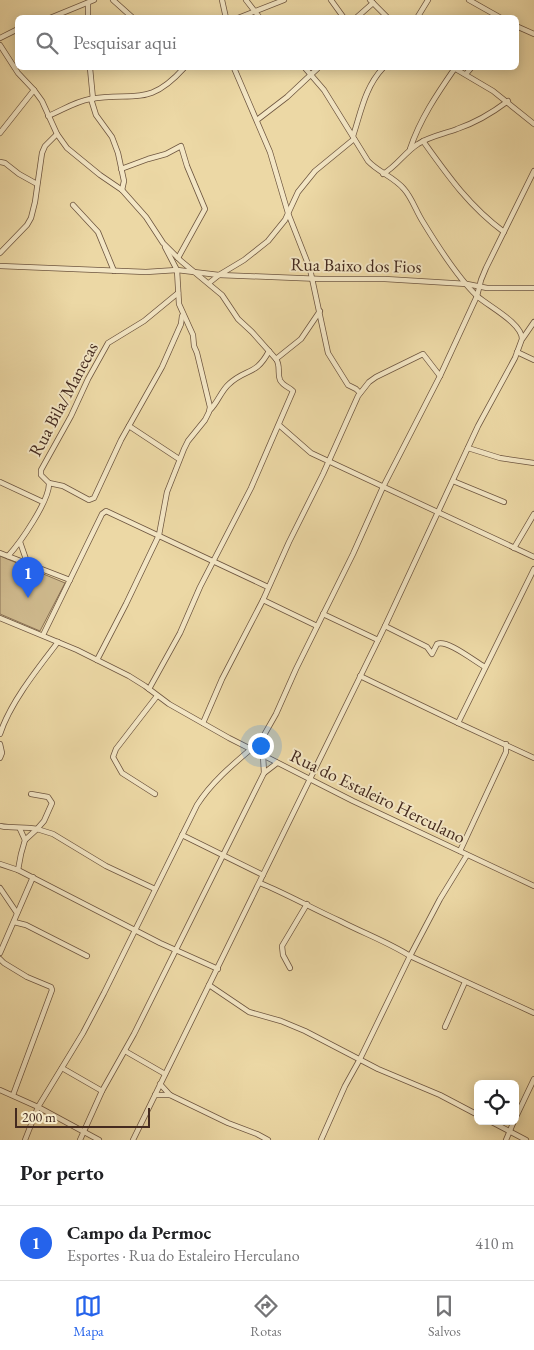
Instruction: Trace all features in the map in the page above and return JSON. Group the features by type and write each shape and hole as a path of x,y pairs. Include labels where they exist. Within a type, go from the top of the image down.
{"street":[{"path":"58,15 94,0"},
{"path":"113,0 130,15"},
{"path":"222,0 225,15"},
{"path":"246,0 258,15"},
{"path":"246,15 284,0"},
{"path":"331,0 342,15"},
{"path":"419,15 428,0"},
{"path":"470,0 496,15"},
{"path":"359,15 374,2 385,15"},
{"path":"88,3 88,15"},
{"path":"519,27 534,34"},
{"path":"0,38 15,31"},
{"path":"0,45 15,68"},
{"path":"16,70 42,101 57,134 68,148 122,190 146,217 163,243 177,270 178,304 193,335 210,410"},
{"path":"90,70 92,99 96,116 112,137 118,153 124,181 122,190"},
{"path":"48,116 69,105 92,99 132,97 152,93 168,85 182,70"},
{"path":"235,70 270,152 288,213 314,279 330,356 348,385 360,393"},
{"path":"306,70 324,90 368,161 404,189 435,242 467,284 477,296 493,307 519,330 522,339"},
{"path":"257,120 287,97 316,70"},
{"path":"210,283 260,248 278,229 298,192 315,171 353,138 369,86 373,77 381,70"},
{"path":"410,151 416,131 424,115 454,70"},
{"path":"459,70 508,101 534,124"},
{"path":"466,74 469,70"},
{"path":"0,132 34,90"},
{"path":"383,174 422,142 442,133 463,127 508,101"},
{"path":"0,253 29,223 33,211 43,150 57,134"},
{"path":"422,142 466,198 483,216 504,232"},
{"path":"121,169 166,154 181,146 206,209 178,258"},
{"path":"0,162 5,163 19,174 37,184"},
{"path":"25,1140 38,1107 83,1033 204,794 235,762 253,750 276,714 413,425 440,376 477,296 479,286 504,232 532,179 534,171"},
{"path":"73,204 96,229 114,271"},
{"path":"149,689 180,633 200,587 251,488 293,391 281,382 279,378 279,364 252,332 238,319 225,297 163,243"},
{"path":"0,266 114,271 165,271 177,279"},
{"name":"Rua Baixo dos Fios","path":"165,271 177,270 219,275 314,279 385,279 467,284 494,288 534,288"},
{"name":"Rua Bila/Manecas","path":"8,556 20,542 48,492 49,483 41,475 41,470 71,416 104,349 112,339 144,321 178,293"},
{"path":"276,360 301,339 320,311"},
{"path":"49,483 60,485 92,500 129,426 162,367 181,324 182,314"},
{"path":"133,1140 385,626 490,402 522,339 534,322"},
{"path":"97,660 159,534 167,492 186,443 205,420 228,386 236,378 258,367 269,351"},
{"path":"517,352 534,360"},
{"path":"203,724 222,679 263,600 360,393 369,382 423,354 440,376"},
{"path":"279,425 306,450 329,462 534,557"},
{"path":"129,426 179,459"},
{"path":"468,448 500,458 534,463"},
{"path":"453,480 504,502"},
{"path":"0,482 43,502"},
{"path":"43,635 104,512 112,513 159,534 214,563 268,588"},
{"path":"514,548 534,514"},
{"path":"20,542 28,564"},
{"path":"0,553 70,580"},
{"path":"458,723 534,568"},
{"path":"263,600 317,626"},
{"path":"323,614 378,640"},
{"name":"Rua do Estaleiro Herculano","path":"0,618 97,660 138,681 182,712 277,763 534,886"},
{"path":"385,626 427,647 432,654 437,644 442,643 485,667"},
{"path":"0,734 8,714 58,642"},
{"path":"360,676 534,758"},
{"path":"155,794 122,773 113,757 116,749 158,696"},
{"path":"0,744 2,753 0,758"},
{"path":"460,851 506,752 506,744"},
{"path":"506,752 514,747"},
{"path":"263,755 264,773"},
{"path":"80,1140 102,1091 125,1051 264,773 277,763"},
{"path":"18,870 25,840 44,821 52,803 48,798 31,794"},
{"path":"0,826 20,829 31,827 53,834 106,866 155,889"},
{"path":"20,829 25,840"},
{"path":"182,835 263,875"},
{"path":"321,1140 345,1086 410,956 440,899 467,855"},
{"path":"0,864 33,877 135,930 218,968"},
{"path":"0,953 33,877"},
{"path":"260,883 307,904 338,921 385,941 410,956 534,1013"},
{"path":"0,888 17,913"},
{"path":"290,968 283,956 282,946 307,904"},
{"path":"14,922 26,925 87,956"},
{"path":"0,959 2,963 27,977 51,987 52,990 13,1095"},
{"path":"445,1027 465,982"},
{"path":"209,985 249,1012 293,1025 378,1069 440,1095 474,1112"},
{"path":"125,1051 165,1074"},
{"path":"62,1068 102,1091"},
{"path":"519,1111 534,1079"},
{"path":"160,1084 170,1095 268,1140"},
{"path":"0,1090 27,1101 98,1140"},
{"path":"155,1095 170,1095"},
{"path":"27,1101 44,1096"},
{"path":"497,1125 526,1140"},
{"path":"506,1140 513,1125"}],"shaded area":[{"path":"0,556 65,583 40,631 0,614"}],"place":[{"name":"Campo da Permoc","path":"28,598"}]}
